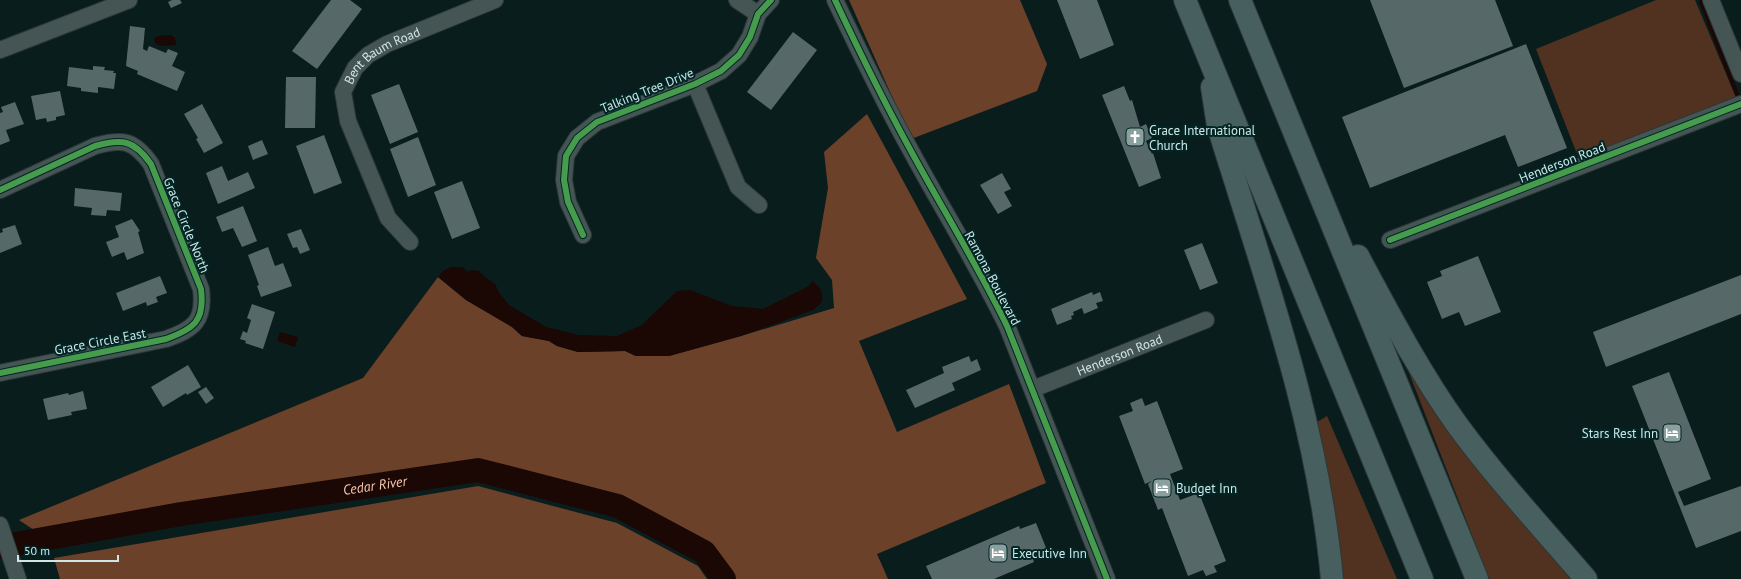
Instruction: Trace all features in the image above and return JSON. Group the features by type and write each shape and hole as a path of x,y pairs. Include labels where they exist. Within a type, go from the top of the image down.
{"highway":[{"path":"1185,0 1422,579"},
{"path":"1240,0 1477,579"},
{"path":"1206,50 1218,126 1297,384 1313,450 1328,535 1332,579"},
{"path":"1301,149 1416,361 1458,425 1497,476 1586,579"}],"street":[{"path":"0,50 129,0"},
{"name":"Bent Baum Road","path":"410,242 388,218 348,121 344,92 355,68 368,55 387,44 495,0"},
{"path":"737,0 758,14"},
{"name":"Talking Tree Drive","path":"583,236 568,202 564,180 566,156 577,138 597,122 695,84 721,71 739,55 750,37 758,14 771,0"},
{"name":"Ramona Boulevard","path":"835,0 881,95 911,152 990,291 1007,326 1107,579"},
{"path":"1712,0 1741,74"},
{"path":"695,84 738,187 759,205"},
{"name":"Henderson Road","path":"1390,240 1741,104"},
{"name":"Grace Circle North","path":"0,190 95,146 110,142 124,141 134,146 144,154 151,164 201,289 203,304 199,318"},
{"name":"Grace Circle East","path":"0,373 166,340 183,333 199,318"},
{"name":"Henderson Road","path":"1033,389 1206,320"},
{"path":"0,525 18,579"}],"shaded area":[{"path":"849,0 1020,0 1047,64 1037,91 911,139"},
{"path":"1656,0 1695,0 1737,100 1579,159 1536,49"},
{"path":"171,35 175,38 176,45 160,46 154,40 157,36"},
{"path":"867,114 967,299 859,341 897,432 1009,384 1046,483 877,554 888,579 734,579 709,547 621,500 477,460 34,530 19,520 363,378 438,277 466,300 512,327 522,336 549,341 557,346 578,352 625,351 636,356 669,356 834,308 832,280 816,258 828,188 824,152"},
{"path":"451,267 463,267 467,272 472,270 479,271 495,284 500,294 509,305 546,327 579,335 617,336 642,325 677,291 690,290 732,306 763,309 809,286 812,281 818,285 821,290 822,302 813,310 741,336 669,356 636,356 625,351 578,352 557,346 549,341 522,336 512,327 466,300 438,277 443,271"},
{"path":"280,332 298,337 295,347 277,341"},
{"path":"1401,352 1576,579 1489,579"},
{"path":"1327,416 1397,579 1338,579 1317,422"},
{"path":"478,486 617,523 698,566 707,579 60,579 54,558"}],"building":[{"path":"172,0 180,0 182,3 171,8 168,2"},
{"path":"331,0 350,0 362,9 317,69 292,51"},
{"path":"1057,0 1097,0 1114,45 1080,59"},
{"path":"1370,0 1495,0 1513,46 1404,88"},
{"path":"130,26 145,28 143,49 147,51 149,46 166,53 168,49 178,53 172,66 185,72 177,91 137,74 138,71 126,66"},
{"path":"793,32 817,50 771,110 747,92"},
{"path":"1526,44 1567,148 1518,167 1505,135 1370,188 1342,117"},
{"path":"93,66 105,67 104,70 114,71 113,73 116,73 114,89 98,87 98,93 81,91 81,88 67,86 69,67 93,70"},
{"path":"286,77 316,77 315,128 285,128"},
{"path":"399,84 418,132 390,144 371,95"},
{"name":"Grace International Church","path":"1124,86 1130,101 1132,100 1140,127 1146,124 1152,138 1146,141 1152,154 1153,153 1161,178 1139,187 1102,95"},
{"path":"60,91 65,115 56,117 56,120 47,122 46,118 36,120 31,96"},
{"path":"15,102 24,124 6,130 10,141 0,145 0,113 3,112 1,107"},
{"path":"202,104 223,143 204,153 196,139 198,138 184,114"},
{"path":"324,135 342,183 314,194 296,146"},
{"path":"418,137 436,185 408,197 390,149"},
{"path":"262,140 268,154 253,160 248,146"},
{"path":"222,166 228,181 248,172 255,188 218,204 206,173"},
{"path":"1002,173 1011,189 1004,192 1012,206 998,214 980,185"},
{"path":"462,181 480,228 452,239 434,192"},
{"path":"75,188 122,193 120,211 107,210 106,216 91,215 92,208 74,206"},
{"path":"243,206 257,241 242,247 233,228 222,232 216,217"},
{"path":"132,219 140,231 138,232 144,253 127,260 124,252 112,257 106,242 119,237 115,226"},
{"path":"15,225 22,244 0,253 0,233 3,232 2,229"},
{"path":"301,229 310,250 300,254 297,247 293,248 287,234"},
{"path":"1202,243 1218,283 1200,290 1184,250"},
{"path":"268,247 275,266 283,263 292,286 261,297 257,286 259,285 248,255"},
{"path":"1478,256 1501,312 1465,326 1459,312 1442,319 1427,282 1442,276 1440,271"},
{"path":"1741,275 1741,314 1606,367 1593,332"},
{"path":"160,276 167,293 156,297 158,302 147,306 146,302 123,311 116,293"},
{"path":"1092,292 1093,295 1100,292 1103,301 1096,303 1098,308 1084,314 1082,308 1073,312 1074,315 1071,316 1072,319 1057,325 1051,309"},
{"path":"252,304 275,312 263,349 245,343 246,341 240,339 243,331 247,333 251,320 247,318"},
{"path":"969,356 971,362 977,359 981,370 952,383 955,390 915,408 906,390 944,373 942,367"},
{"path":"188,365 201,387 187,395 186,393 163,407 151,387"},
{"name":"Stars Rest Inn","path":"1669,372 1711,479 1678,492 1684,506 1741,486 1741,531 1696,548 1632,386"},
{"path":"206,387 214,398 206,404 198,392"},
{"path":"83,391 87,409 71,412 72,415 48,420 43,399"},
{"name":"Budget Inn","path":"1142,398 1145,406 1157,401 1183,469 1170,474 1180,500 1199,493 1226,561 1214,566 1217,572 1206,576 1203,570 1188,576 1162,508 1158,510 1148,484 1152,481 1145,484 1119,416 1133,411 1130,403"},
{"name":"Executive Inn","path":"1036,523 1047,550 1032,556 1034,562 994,579 932,579 926,566 1019,526 1020,529"}],"waterway":[{"path":"1701,2 1737,94"},
{"name":"Cedar River","path":"0,547 181,514 478,470 618,506 704,552 724,579"}],"cycle path":[{"path":"583,235 568,202 564,180 566,156 577,138 597,122 695,84 721,71 739,55 750,37 758,14 771,0"},
{"path":"835,0 891,114 1007,326 1107,579"},
{"path":"1390,240 1741,104"},
{"path":"0,190 104,143 120,142 133,146 139,150 151,164 201,289 202,300 201,309 196,322 184,331 166,339 0,373"}],"place":[{"name":"Grace International Church","path":"1135,137"},
{"name":"Stars Rest Inn","path":"1672,433"},
{"name":"Budget Inn","path":"1162,488"},
{"name":"Executive Inn","path":"998,553"}]}
